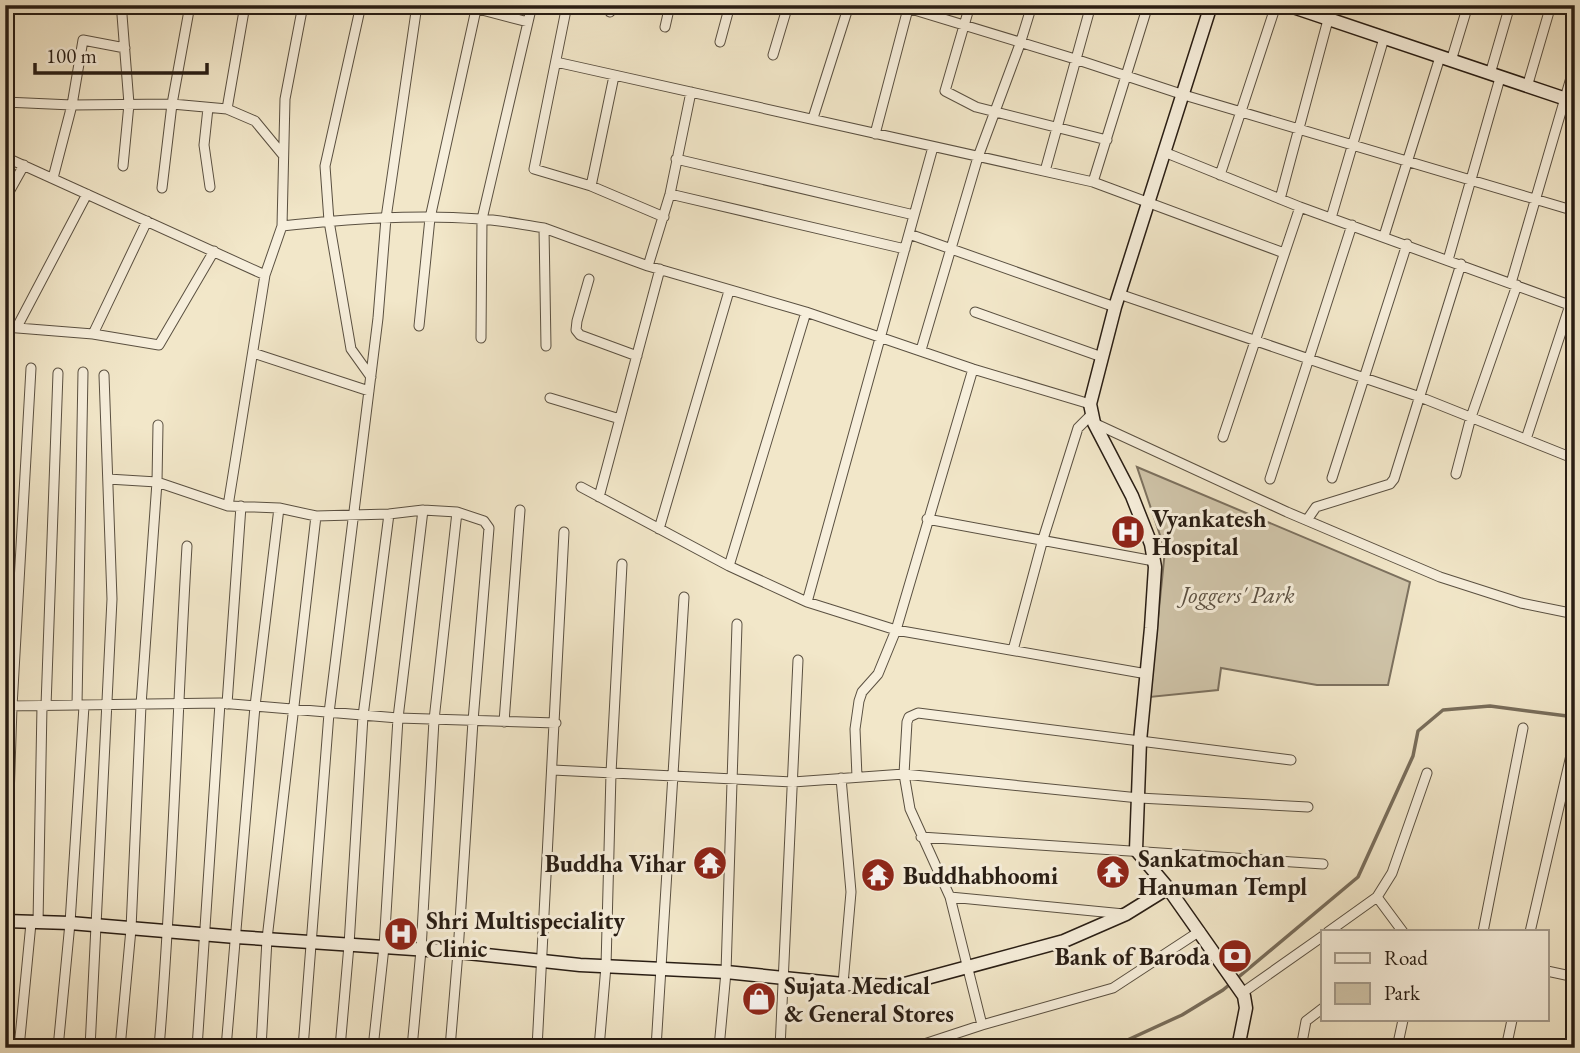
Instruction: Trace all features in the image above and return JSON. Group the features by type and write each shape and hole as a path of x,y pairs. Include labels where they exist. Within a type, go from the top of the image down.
{"street":[{"path":"124,166 129,104 122,15 125,5"},
{"path":"163,188 172,104 190,5"},
{"path":"227,109 245,5"},
{"path":"228,506 265,275 282,226 285,99 303,5"},
{"path":"361,5 324,166 329,221 351,349 371,377"},
{"path":"303,1048 329,713 371,377 386,218 417,5"},
{"path":"463,5 528,22"},
{"path":"481,338 482,219 532,5"},
{"path":"568,5 534,169 591,186 664,217"},
{"path":"665,27 670,5"},
{"path":"720,42 730,5"},
{"path":"774,55 788,5"},
{"path":"813,118 849,5"},
{"path":"970,5 946,91 976,107 1107,140"},
{"path":"920,349 978,157 1032,5"},
{"path":"1045,171 1091,5"},
{"path":"1093,182 1148,5"},
{"path":"1013,650 1043,539 1078,428 1092,414 1102,357 1117,301 1211,5"},
{"path":"1220,175 1276,5"},
{"path":"1287,5 1569,101"},
{"path":"1280,199 1332,5"},
{"path":"1384,236 1406,162 1468,5"},
{"path":"1448,260 1471,181 1510,5"},
{"path":"1527,87 1551,5"},
{"path":"875,134 905,6 1239,112 1575,211"},
{"path":"419,326 430,218 476,7"},
{"path":"1331,218 1384,38"},
{"path":"53,178 72,105 83,40 125,48"},
{"path":"556,62 1093,182 1284,253"},
{"path":"1457,474 1471,417 1514,284 1535,200 1569,101 1575,64"},
{"path":"591,186 614,76"},
{"path":"648,265 670,194 691,92"},
{"path":"5,102 72,105 172,104 227,109 255,121 283,155"},
{"path":"208,108 204,145 210,187"},
{"path":"807,602 933,148"},
{"path":"1164,152 1300,207 1573,306 1526,439"},
{"path":"5,157 265,275"},
{"path":"676,159 914,215"},
{"path":"5,199 23,165"},
{"path":"17,327 87,194"},
{"path":"670,194 905,249"},
{"path":"1223,437 1300,207"},
{"path":"282,226 329,221 430,218 482,219 544,228 660,269 920,349 1092,414 1307,520 1440,577 1521,603 1575,614"},
{"path":"93,334 147,221"},
{"path":"1270,479 1352,225"},
{"path":"544,228 546,346"},
{"path":"909,234 950,250 1254,340 1420,397 1575,459"},
{"path":"1332,478 1407,244"},
{"path":"5,327 93,334 159,345 214,251"},
{"path":"1307,520 1316,507 1390,484 1398,473 1461,264"},
{"path":"599,497 660,269"},
{"path":"589,279 576,330 580,335 637,356"},
{"path":"659,529 729,291"},
{"path":"729,566 806,312"},
{"path":"975,312 1102,357"},
{"path":"253,354 369,391"},
{"path":"31,368 9,706 5,921 70,923 458,952 606,966 726,972 843,984 897,986 1064,941 1126,914 1168,888"},
{"path":"857,777 855,729 859,701 878,674 896,630 973,369"},
{"path":"58,1048 70,923 81,706 83,372"},
{"path":"19,1048 35,923 58,373"},
{"path":"90,1048 112,599 104,374"},
{"path":"550,398 620,419"},
{"path":"1092,414 1132,496 1151,544 1154,561 1152,628 1140,741 1136,850 1168,888 1240,990 1246,1008 1238,1048"},
{"path":"120,1048 131,929 158,425"},
{"path":"108,480 157,482 228,506 278,508 316,516 423,510 457,513 484,521 489,528 450,1048"},
{"path":"581,487 729,566 807,602 896,630 1147,674"},
{"path":"197,1048 241,506"},
{"path":"226,1048 255,706 278,508"},
{"path":"373,1048 384,947 398,718 423,510"},
{"path":"504,722 520,510"},
{"path":"412,1048 421,950 434,720 457,513"},
{"path":"340,1048 363,716 389,514"},
{"path":"261,1048 267,939 316,516"},
{"path":"927,519 1154,561"},
{"path":"537,1048 564,532"},
{"path":"159,1048 169,932 177,704 187,546"},
{"path":"599,1048 606,966 611,773 622,564"},
{"path":"656,1048 684,597"},
{"path":"719,1048 726,972 737,624"},
{"path":"780,1048 798,660"},
{"path":"9,706 223,704 398,718 556,723"},
{"path":"982,1025 950,897 910,808 904,774 907,722 914,714 1291,760"},
{"path":"1483,930 1523,728"},
{"path":"1530,930 1575,738"},
{"path":"553,770 793,782 904,774 1139,798 1308,807"},
{"path":"1331,930 1377,897 1392,873 1427,773"},
{"path":"841,778 851,871 843,984"},
{"path":"921,837 1323,864"},
{"path":"950,897 1126,914"},
{"path":"1377,897 1402,930"},
{"path":"912,1048 982,1025 1114,988 1199,931"},
{"path":"1240,990 1321,937"},
{"path":"1548,971 1575,977"},
{"path":"1301,1048 1306,1021 1321,1010"},
{"path":"1397,1048 1403,1021"},
{"path":"1506,1048 1512,1021"}],"green space":[{"name":"Joggers' Park","path":"1137,467 1410,582 1388,685 1317,685 1221,668 1218,690 1150,697 1165,550"}],"waterway":[{"path":"1110,1048 1182,1015 1223,990 1358,877 1413,756 1418,731 1443,710 1490,706 1575,717"}],"place":[{"name":"Vyankatesh Hospital","path":"1128,532"},
{"name":"Buddha Vihar","path":"710,863"},
{"name":"Sankatmochan Hanuman Templ","path":"1113,872"},
{"name":"Buddhabhoomi","path":"878,875"},
{"name":"Shri Multispeciality Clinic","path":"401,934"},
{"name":"Bank of Baroda","path":"1235,956"},
{"name":"Sujata Medical & General Stores","path":"759,999"}]}
